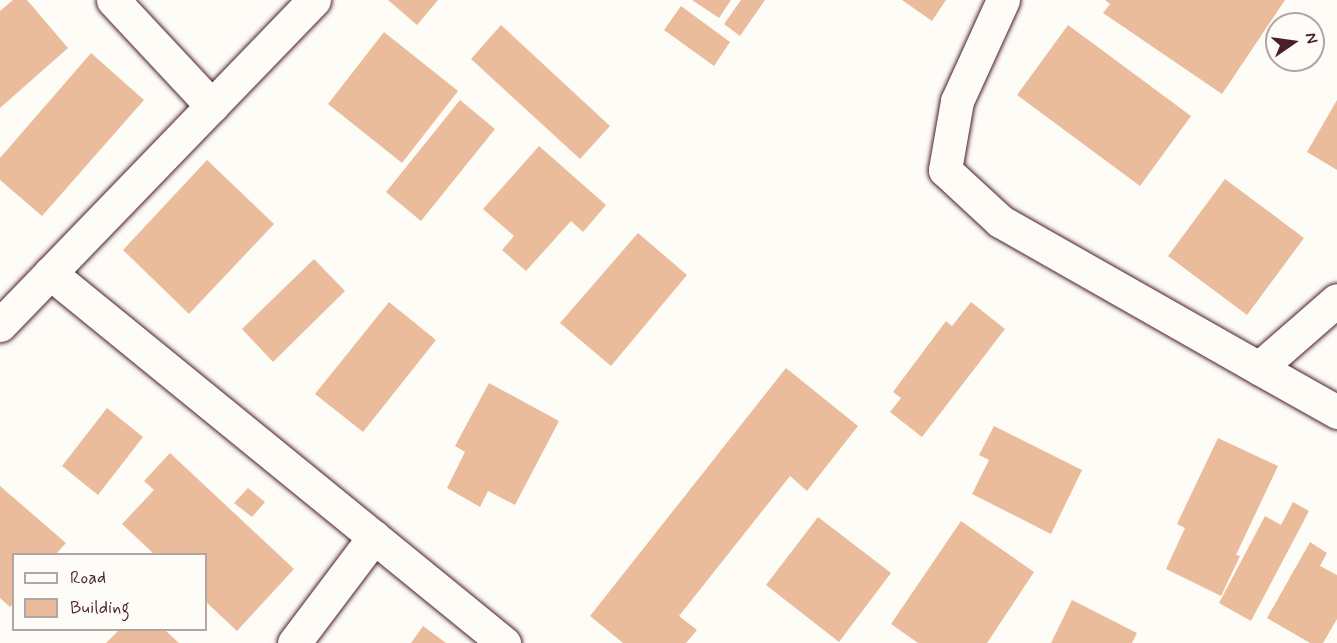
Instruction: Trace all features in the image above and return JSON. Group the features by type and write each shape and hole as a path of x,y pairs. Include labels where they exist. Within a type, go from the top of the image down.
{"street":[{"path":"113,0 212,106"},
{"path":"0,325 314,0"},
{"path":"1003,0 957,101 945,170 1000,221 1337,412"},
{"path":"50,273 504,643"},
{"path":"1259,368 1337,300"},
{"path":"294,643 374,537"}],"building":[{"path":"13,0 27,0 68,48 0,108 0,11"},
{"path":"388,0 438,0 417,25"},
{"path":"692,0 731,0 719,18"},
{"path":"741,0 765,0 740,36 724,24"},
{"path":"902,0 946,0 932,21"},
{"path":"1105,0 1285,0 1277,12 1265,12 1265,30 1222,94 1103,13 1110,4"},
{"path":"681,6 730,42 714,66 664,30"},
{"path":"501,25 610,126 580,159 471,59"},
{"path":"1068,25 1191,116 1140,186 1017,95"},
{"path":"384,32 458,91 402,163 328,104"},
{"path":"91,53 144,100 42,216 0,180 0,158"},
{"path":"460,100 495,129 421,221 386,192"},
{"path":"1337,100 1337,170 1307,152"},
{"path":"539,146 606,205 583,232 571,221 526,271 502,250 514,236 483,209"},
{"path":"207,160 274,224 189,314 123,250"},
{"path":"1225,179 1304,238 1247,315 1168,256"},
{"path":"638,233 687,275 611,366 560,323"},
{"path":"314,259 345,291 273,362 242,329"},
{"path":"389,302 436,340 363,432 315,394"},
{"path":"971,302 1005,329 922,437 890,412 901,398 893,392 946,321 952,326"},
{"path":"786,368 858,426 807,491 790,476 679,616 697,630 686,643 623,643 590,616"},
{"path":"489,383 559,421 515,505 488,491 480,507 447,488 465,452 455,446"},
{"path":"107,408 143,437 98,495 62,466"},
{"path":"994,426 1082,470 1051,534 972,494 989,460 979,455"},
{"path":"1218,438 1278,466 1236,555 1240,556 1221,596 1166,569 1185,528 1177,524"},
{"path":"170,453 294,569 237,631 207,603 207,553 153,553 122,524 154,490 144,481"},
{"path":"0,486 66,543 57,553 12,553 12,605 10,607 0,598"},
{"path":"248,488 265,502 252,517 234,503"},
{"path":"1293,502 1309,511 1251,621 1219,603 1265,516 1281,525"},
{"path":"818,517 891,573 839,642 766,585"},
{"path":"961,521 1034,572 987,643 918,643 891,624"},
{"path":"1310,542 1327,553 1320,566 1337,575 1337,619 1323,643 1310,643 1267,618"},
{"path":"1072,600 1137,633 1132,643 1051,643"},
{"path":"423,626 446,643 411,643"},
{"path":"118,631 166,631 179,643 106,643"}]}
